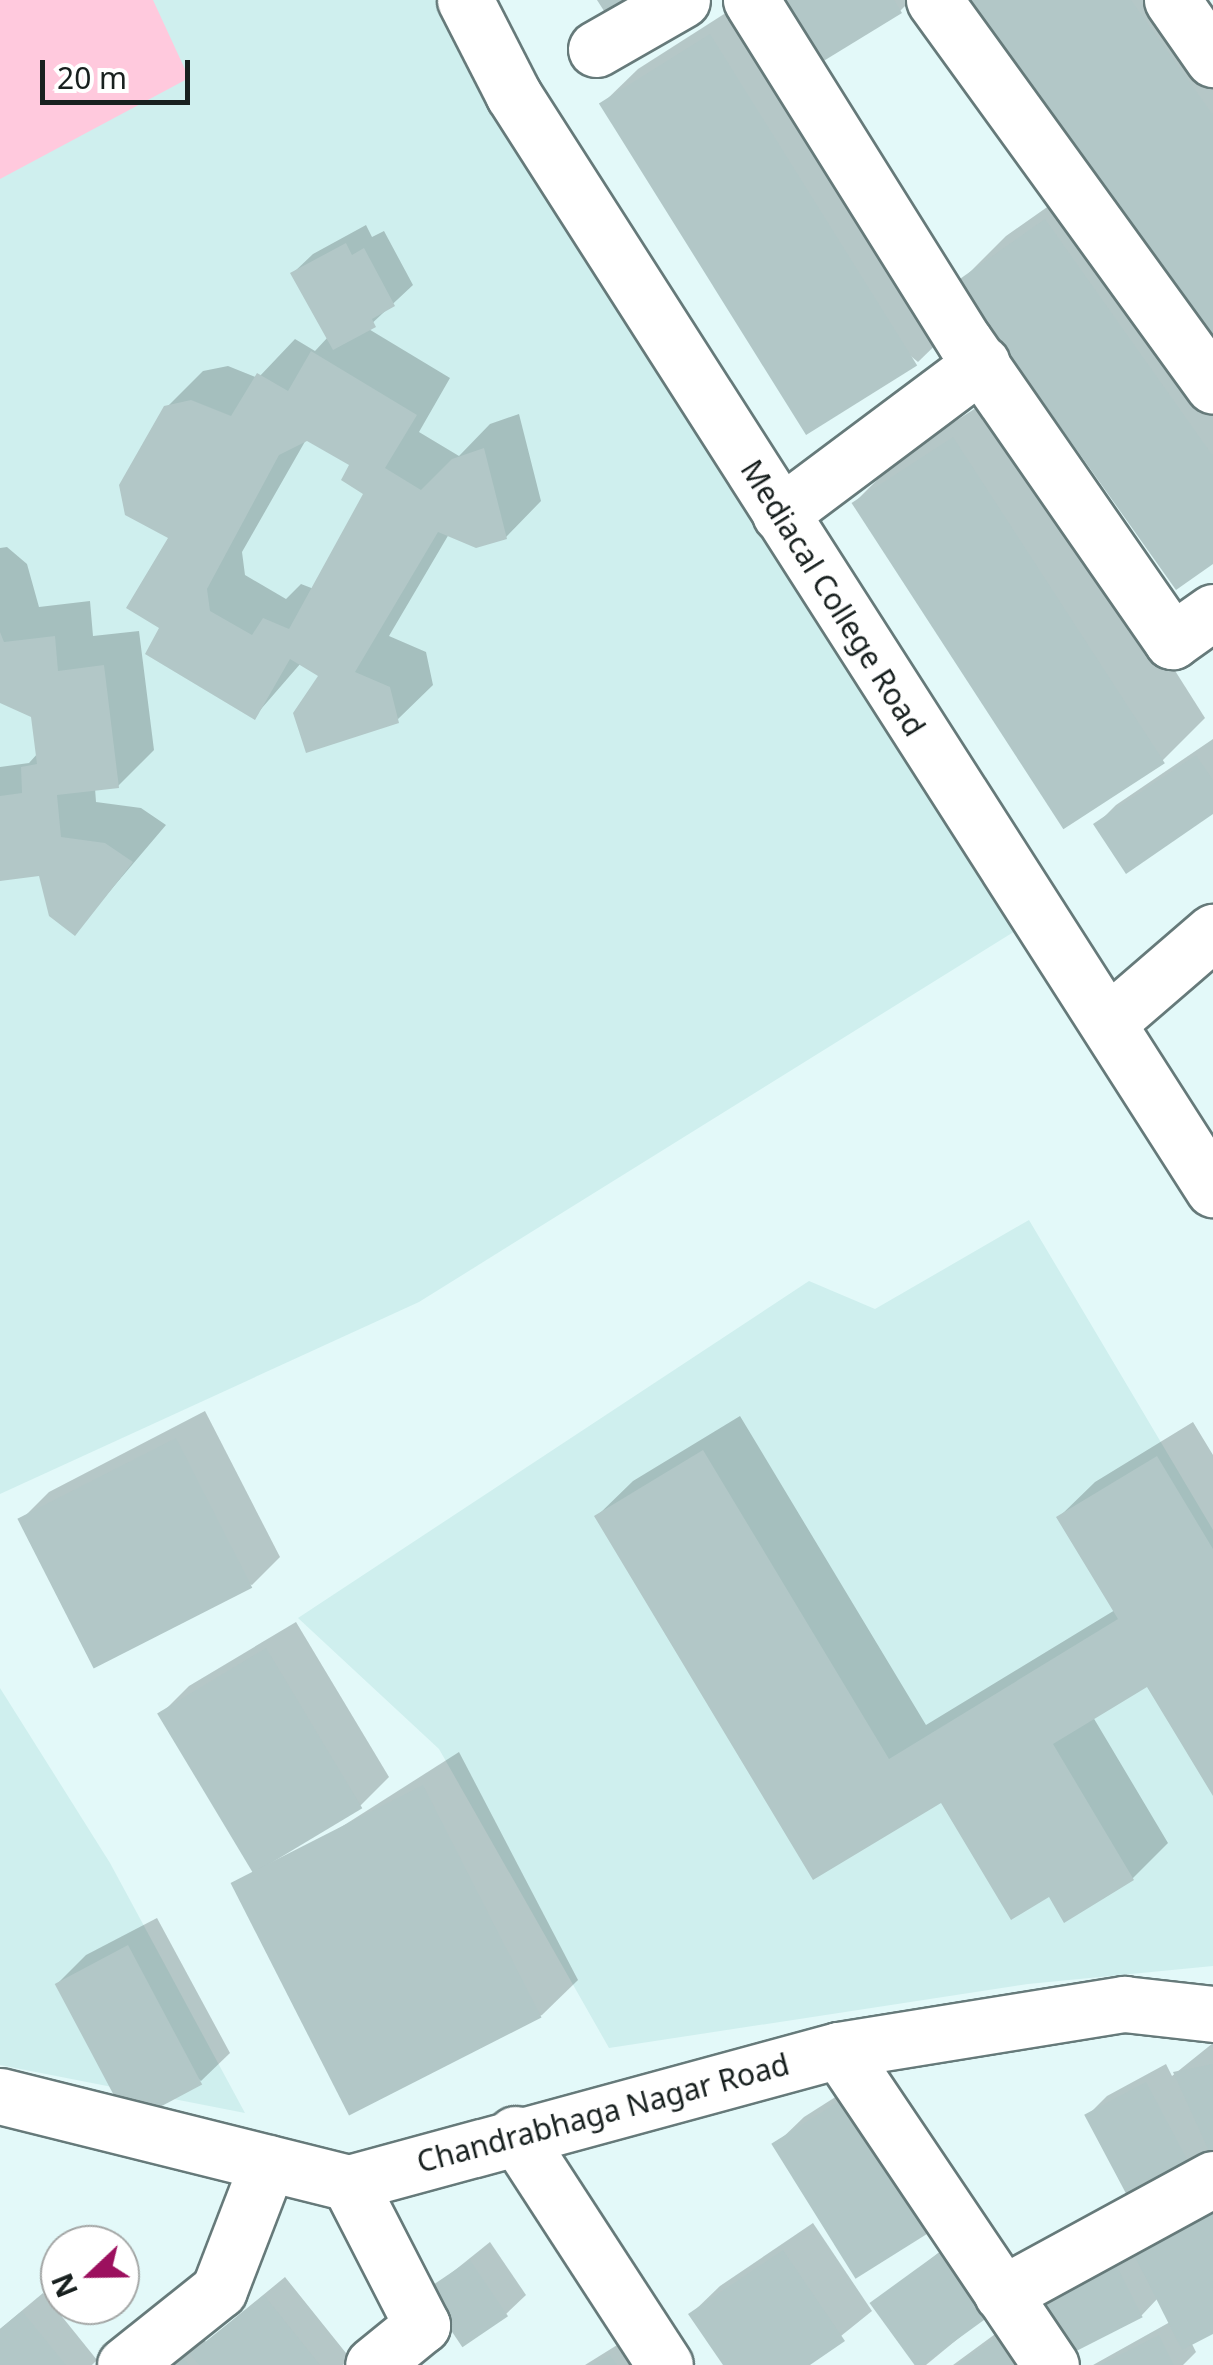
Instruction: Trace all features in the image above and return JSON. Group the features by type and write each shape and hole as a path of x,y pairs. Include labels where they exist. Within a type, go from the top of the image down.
{"street":[{"name":"Mediacal College Road","path":"465,0 513,94 1036,918 1111,1020 1213,1188"},
{"path":"596,49 682,0"},
{"path":"751,0 973,352 1172,641 1213,612"},
{"path":"934,0 1213,386"},
{"path":"1172,0 1213,60"},
{"path":"770,499 973,352"},
{"path":"1111,1020 1213,932"},
{"name":"Chandrabhaga Nagar Road","path":"348,2182 839,2050 1124,2004 1213,2014"},
{"path":"839,2050 1051,2365"},
{"path":"0,2096 348,2182 422,2325 373,2365"},
{"path":"515,2134 665,2365"},
{"path":"125,2365 219,2290 268,2162"},
{"path":"1002,2294 1213,2179"}],"shaded area":[{"path":"0,0 465,0 1036,918 419,1302 0,1494"},
{"path":"0,0 153,0 189,78 0,179"},
{"path":"1029,1220 1213,1530 1213,1966 1028,1984 609,2048 439,1749 298,1618 809,1281 875,1309"},
{"path":"0,1688 110,1863 245,2113 0,2065"}],"building":[{"path":"597,0 659,0 615,28"},
{"path":"777,0 894,0 902,13 817,65"},
{"path":"955,0 1131,0 1213,115 1213,360"},
{"path":"710,34 917,366 806,435 599,103"},
{"path":"1045,219 1213,456 1213,564 1176,590 957,281"},
{"path":"346,243 352,255 364,248 395,306 372,319 376,327 333,350 290,273"},
{"path":"311,351 417,415 385,468 421,490 452,459 484,448 507,539 476,548 438,532 355,672 390,687 399,723 306,753 293,713 318,676 290,659 255,720 145,654 159,628 126,608 168,538 125,515 119,485 164,406 191,400 231,416 257,373 288,391","holes":["307,441 349,465 341,480 363,494 289,629 263,618 252,635 210,611 207,589 279,455"]},
{"path":"953,437 1165,763 1063,829 852,503"},
{"path":"0,632 4,642 55,636 58,671 104,665 119,788 57,795 61,837 105,843 133,862 75,936 49,916 39,876 0,881 0,796 22,793 21,767 37,764 31,717 0,703"},
{"path":"1196,755 1213,780 1213,814 1126,874 1093,824"},
{"path":"176,1438 252,1588 94,1668 17,1519"},
{"path":"703,1450 889,1759 1118,1619 1056,1517 1157,1456 1213,1549 1213,1796 1147,1687 1053,1744 1134,1880 1064,1923 1049,1897 1011,1920 941,1803 813,1880 594,1516"},
{"path":"266,1648 362,1808 253,1874 157,1713"},
{"path":"423,1785 541,2018 349,2116 231,1883"},
{"path":"128,1945 202,2085 129,2123 55,1984"},
{"path":"1213,2064 1213,2160 1173,2072"},
{"path":"1146,2082 1194,2173 1133,2206 1084,2115"},
{"path":"851,2094 935,2229 856,2279 771,2144"},
{"path":"1213,2206 1213,2334 1182,2350 1124,2235"},
{"path":"948,2246 996,2312 922,2365 915,2365 870,2303"},
{"path":"783,2250 845,2341 810,2365 723,2365 688,2314"},
{"path":"1110,2253 1143,2317 1062,2358 1029,2294"},
{"path":"470,2260 508,2316 462,2347 424,2291"},
{"path":"264,2295 320,2365 199,2365 190,2354"},
{"path":"22,2311 66,2365 0,2365 0,2329"},
{"path":"1010,2327 1036,2365 957,2365"},
{"path":"1159,2335 1174,2365 1100,2365"},
{"path":"178,2351 189,2365 161,2365"},
{"path":"610,2355 617,2365 593,2365"}]}
